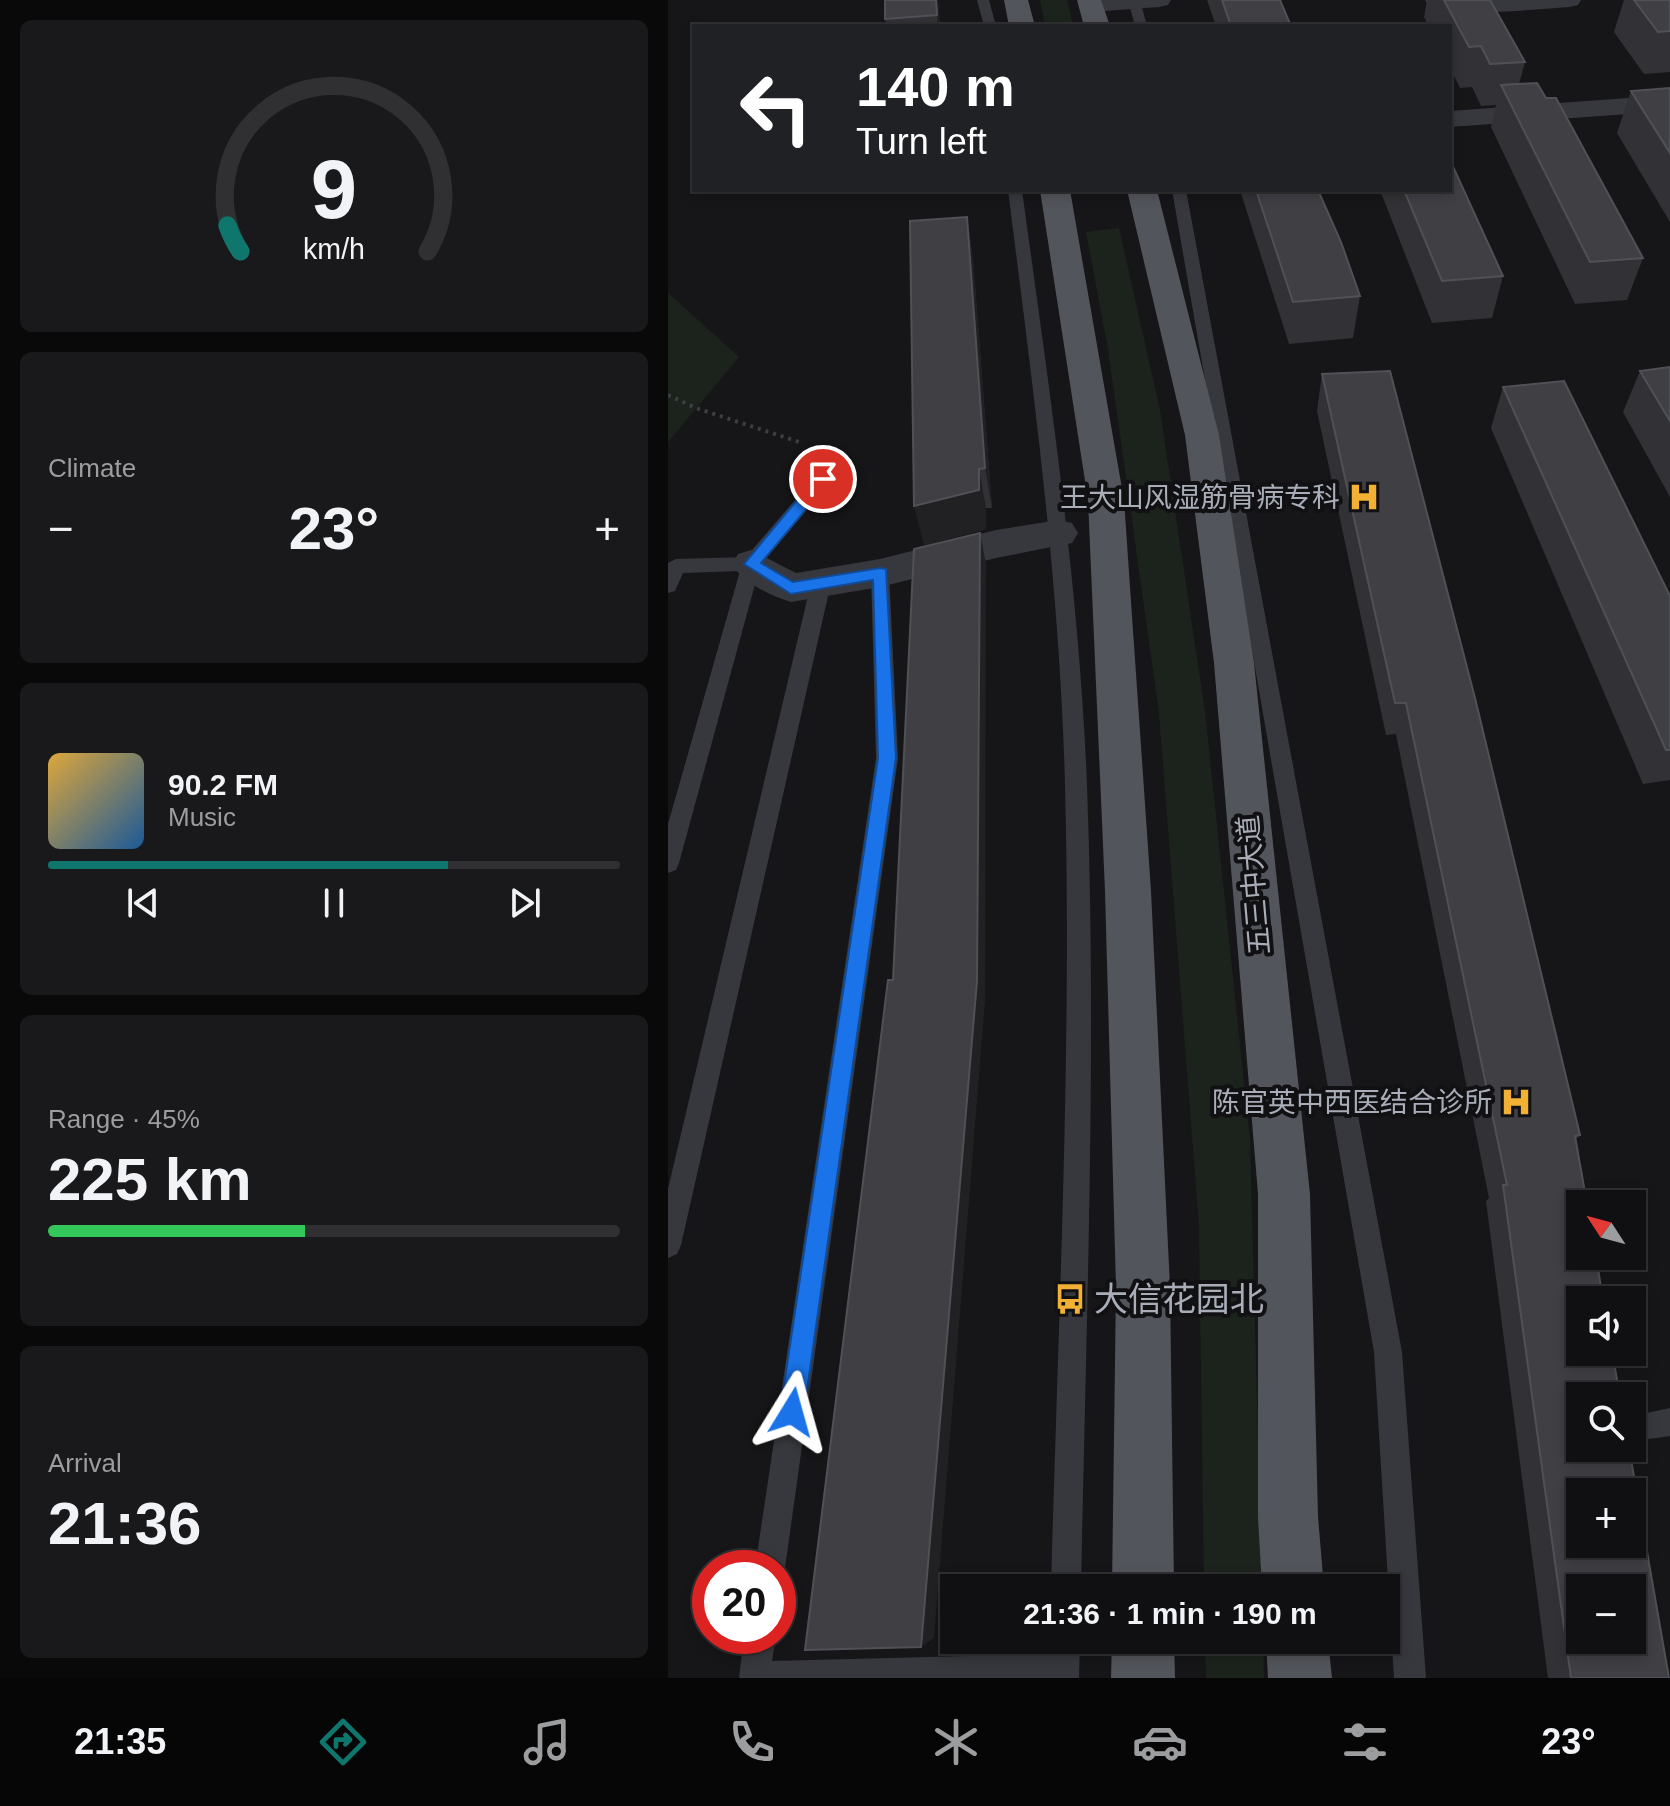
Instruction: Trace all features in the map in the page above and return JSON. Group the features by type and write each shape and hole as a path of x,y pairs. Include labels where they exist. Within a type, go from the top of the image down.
{"main road":[{"path":"1016,0 1022,24"},
{"path":"1055,192 1106,500 1128,891 1143,1287 1143,1574"},
{"name":"五三中大道","path":"1142,192 1202,435 1234,663 1284,1194 1288,1517 1292,1574"},
{"path":"1143,1654 1143,1678"},
{"path":"1298,1654 1300,1678"}],"street":[{"path":"1437,0 1488,5 1569,0"},
{"path":"1092,10 1142,7"},
{"path":"1452,119 1670,103"},
{"path":"751,564 791,588 880,573 996,544 1059,533"}],"lane":[{"path":"983,0 989,24"},
{"path":"1015,192 1059,533 1076,784 1077,1101 1066,1574"},
{"path":"1179,192 1388,1352 1410,1678"},
{"path":"668,863 751,564 823,479 823,451"},
{"path":"668,586 676,566 751,564"},
{"path":"773,1550 887,758 880,573"},
{"path":"668,1245 821,583"},
{"path":"757,1654 754,1677 1063,1662"}],"path":[{"path":"668,395 696,408 823,451"}],"shaded area":[{"path":"1040,0 1067,0 1073,24 1045,24"},
{"path":"1119,228 1160,410 1205,711 1250,1140 1262,1574 1204,1574 1199,1225 1159,713 1108,349 1086,232"},
{"path":"668,293 739,357 668,442"},
{"path":"1205,1654 1263,1654 1264,1678 1206,1678"}],"building":[{"path":"885,0 936,0 937,15 885,19"},
{"path":"1222,0 1280,0 1290,24 1230,24"},
{"path":"1444,0 1490,0 1525,62 1490,64 1481,46 1469,47"},
{"path":"1634,0 1670,0 1670,31 1658,32"},
{"path":"1537,83 1546,98 1556,98 1643,258 1590,262 1501,85"},
{"path":"1670,88 1670,153 1631,91"},
{"path":"1452,164 1503,276 1442,281 1405,192 1452,192"},
{"path":"1257,192 1319,192 1360,296 1293,302"},
{"path":"967,217 985,468 979,469 979,490 914,506 910,221"},
{"path":"1670,367 1670,421 1640,371"},
{"path":"1390,371 1475,698 1580,1135 1575,1136 1585,1190 1566,1190 1566,1270 1598,1270 1601,1286 1566,1286 1566,1366 1615,1366 1617,1382 1566,1382 1566,1462 1631,1462 1634,1478 1566,1478 1566,1558 1646,1558 1646,1546 1669,1678 1571,1678 1568,1654 1646,1654 1646,1574 1566,1574 1566,1642 1503,1185 1507,1185 1406,703 1395,703 1322,374"},
{"path":"1564,381 1670,596 1670,750 1666,750 1503,387"},
{"path":"980,533 977,981 921,1647 805,1650 888,980 893,980 914,549"}],"place":[{"name":"王大山风湿筋骨病专科","path":"1364,497"},
{"name":"陈官英中西医结合诊所","path":"1516,1102"},
{"name":"大信花园北","path":"1070,1299"}],"route":[{"path":"792,1412 887,758 880,573 791,588 751,564 823,479"}]}
